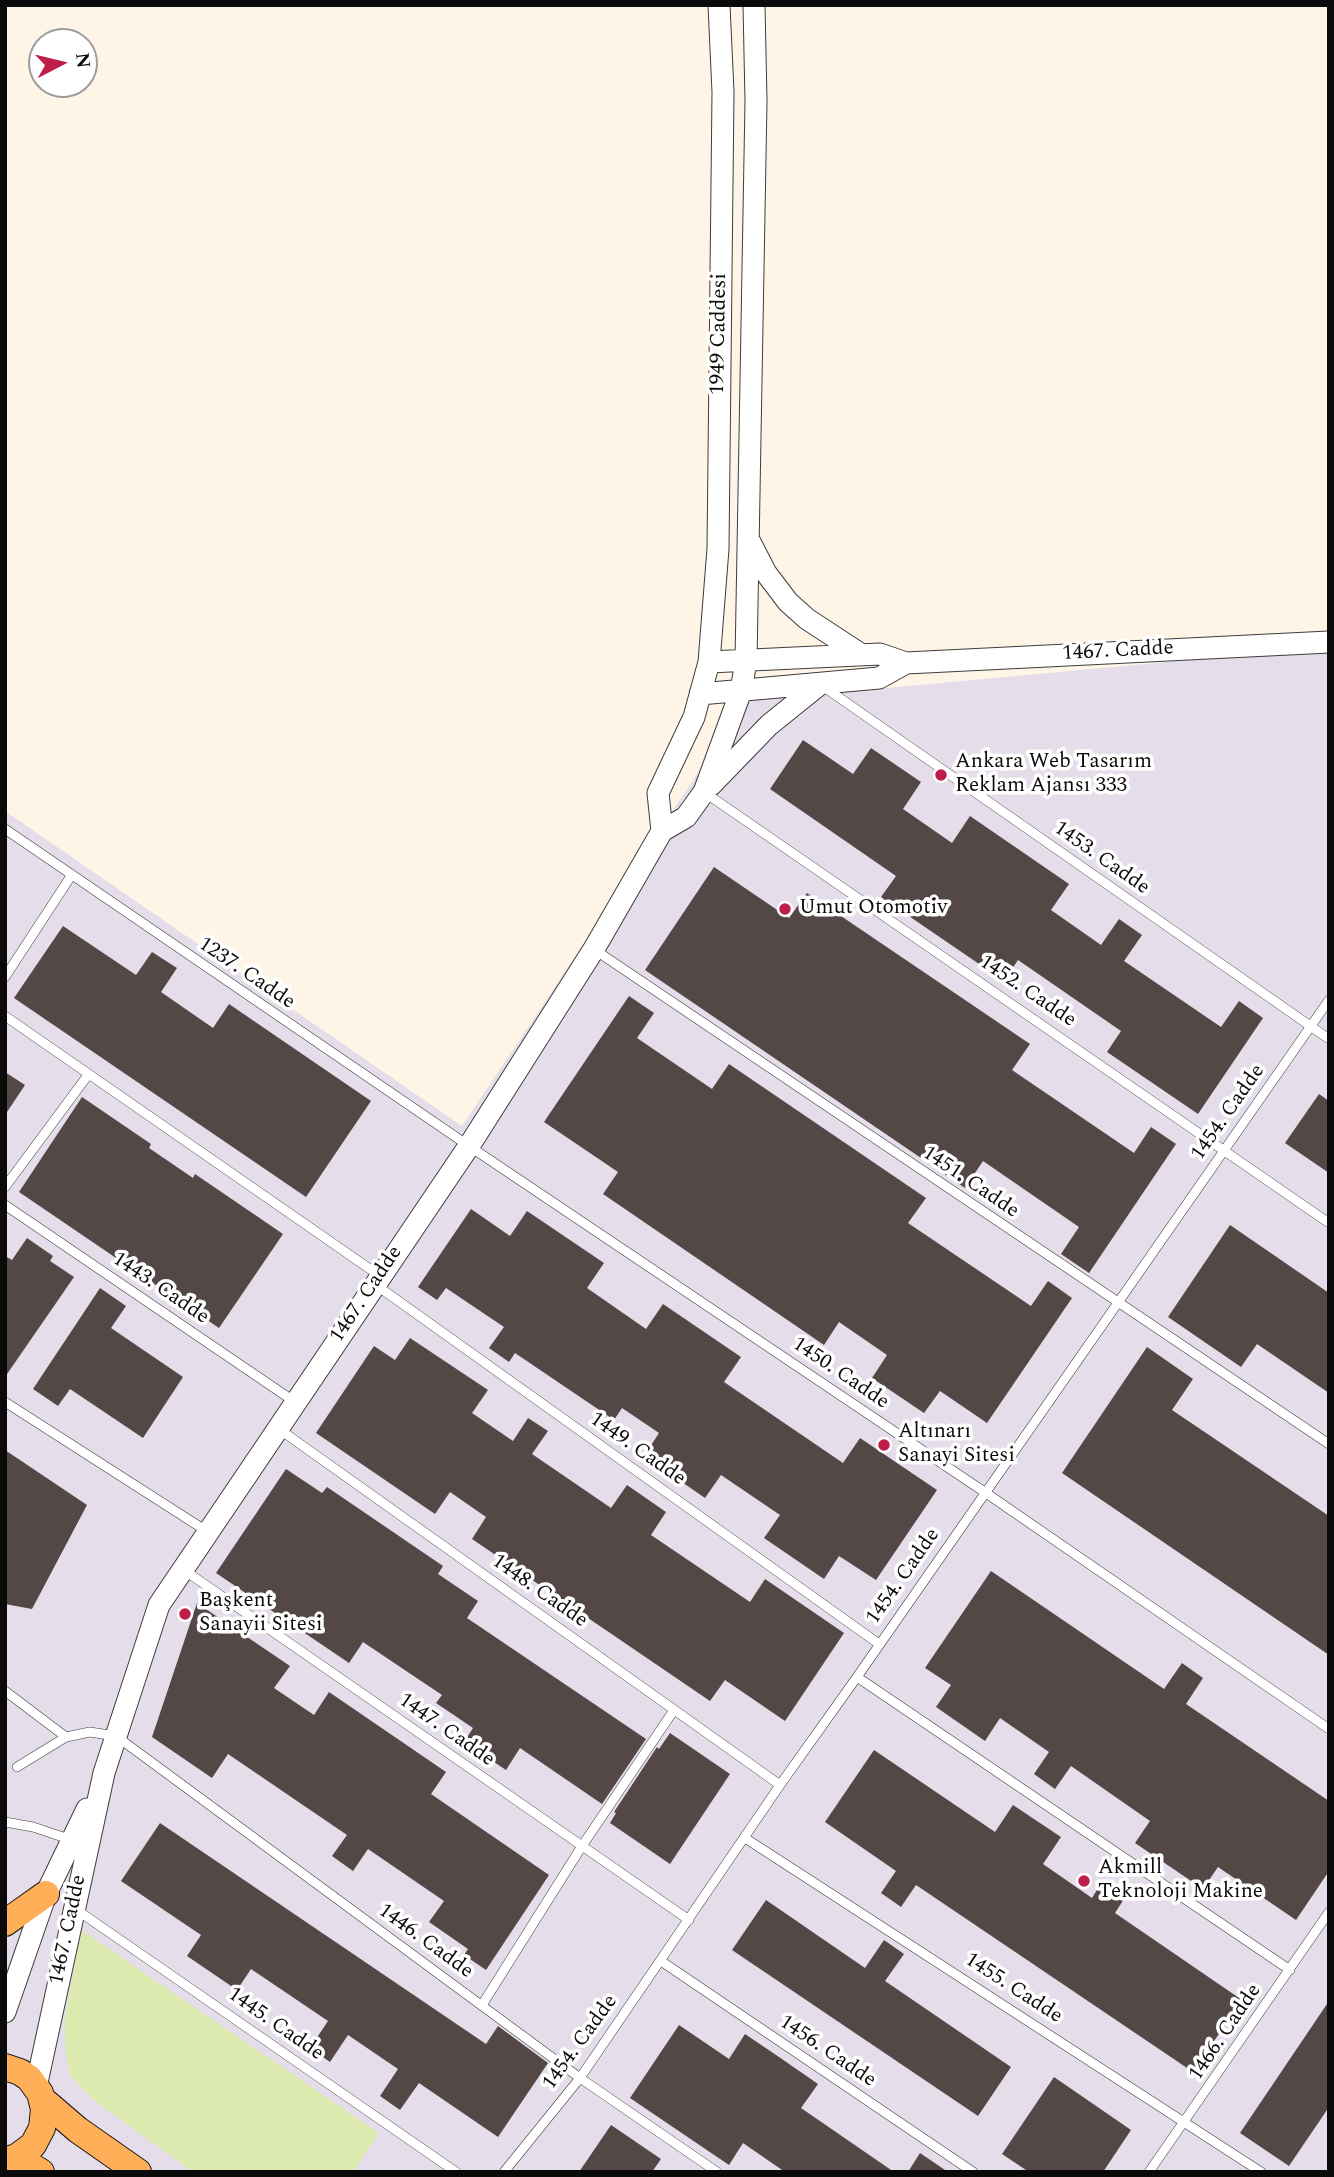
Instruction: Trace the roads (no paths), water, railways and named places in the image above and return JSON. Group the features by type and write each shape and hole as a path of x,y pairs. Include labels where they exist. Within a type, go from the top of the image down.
{"main road":[{"path":"5,1923 46,1894"},
{"path":"5,2067 20,2072 78,2130 138,2172"},
{"name":"1467. Cadde","path":"11,2159 33,2145 42,2129 44,2109 39,2093"},
{"path":"11,2159 41,2172"}],"street":[{"name":"1949 Caddesi","path":"709,662 718,549 723,106 719,5"},
{"name":"1949 Caddesi","path":"746,661 756,101 754,5"},
{"path":"747,537 766,573 788,602 807,619 862,655"},
{"name":"1467. Cadde","path":"709,662 880,654 906,663 1329,642"},
{"name":"1467. Cadde","path":"39,2093 74,1908 104,1773 159,1605 469,1146 594,949 662,831 686,817 704,792 741,691 746,661"},
{"path":"662,831 658,793 694,717 709,662"},
{"name":"1467. Cadde","path":"700,694 879,678 906,663"},
{"path":"704,792 760,734 820,684"},
{"name":"1467. Cadde","path":"5,2012 46,1894 104,1773"}],"lane":[{"name":"1453. Cadde","path":"820,684 1329,1040"},
{"name":"1452. Cadde","path":"704,792 1329,1223"},
{"name":"1237. Cadde","path":"5,829 469,1146"},
{"path":"5,977 71,876"},
{"name":"1451. Cadde","path":"594,949 1329,1444"},
{"name":"1454. Cadde","path":"504,2172 580,2077 780,1785 1329,1000"},
{"name":"1449. Cadde","path":"5,1016 377,1280 879,1644"},
{"path":"5,1187 88,1075"},
{"name":"1450. Cadde","path":"469,1146 986,1493 1329,1728"},
{"name":"1443. Cadde","path":"5,1205 295,1402"},
{"path":"5,1402 208,1532"},
{"name":"1448. Cadde","path":"278,1428 780,1785"},
{"name":"1447. Cadde","path":"183,1569 689,1920"},
{"path":"857,1677 1290,1970"},
{"path":"5,1691 66,1737"},
{"path":"482,2005 582,1846 674,1710"},
{"path":"17,1767 66,1737 90,1732 116,1736"},
{"name":"1446. Cadde","path":"116,1736 580,2077 717,2172"},
{"path":"5,1822 33,1827 72,1840"},
{"name":"1455. Cadde","path":"745,1838 1261,2172"},
{"name":"1445. Cadde","path":"74,1908 456,2172"},
{"name":"1466. Cadde","path":"1149,2172 1329,1913"},
{"name":"1456. Cadde","path":"661,1961 973,2172"}],"place":[{"name":"Ankara Web Tasarım Reklam Ajansı 333","path":"941,775"},
{"name":"Umut Otomotiv","path":"785,909"},
{"name":"Altınarı Sanayi Sitesi","path":"884,1445"},
{"name":"Başkent Sanayii Sitesi","path":"185,1614"},
{"name":"Akmill Teknoloji Makine","path":"1084,1881"}]}
